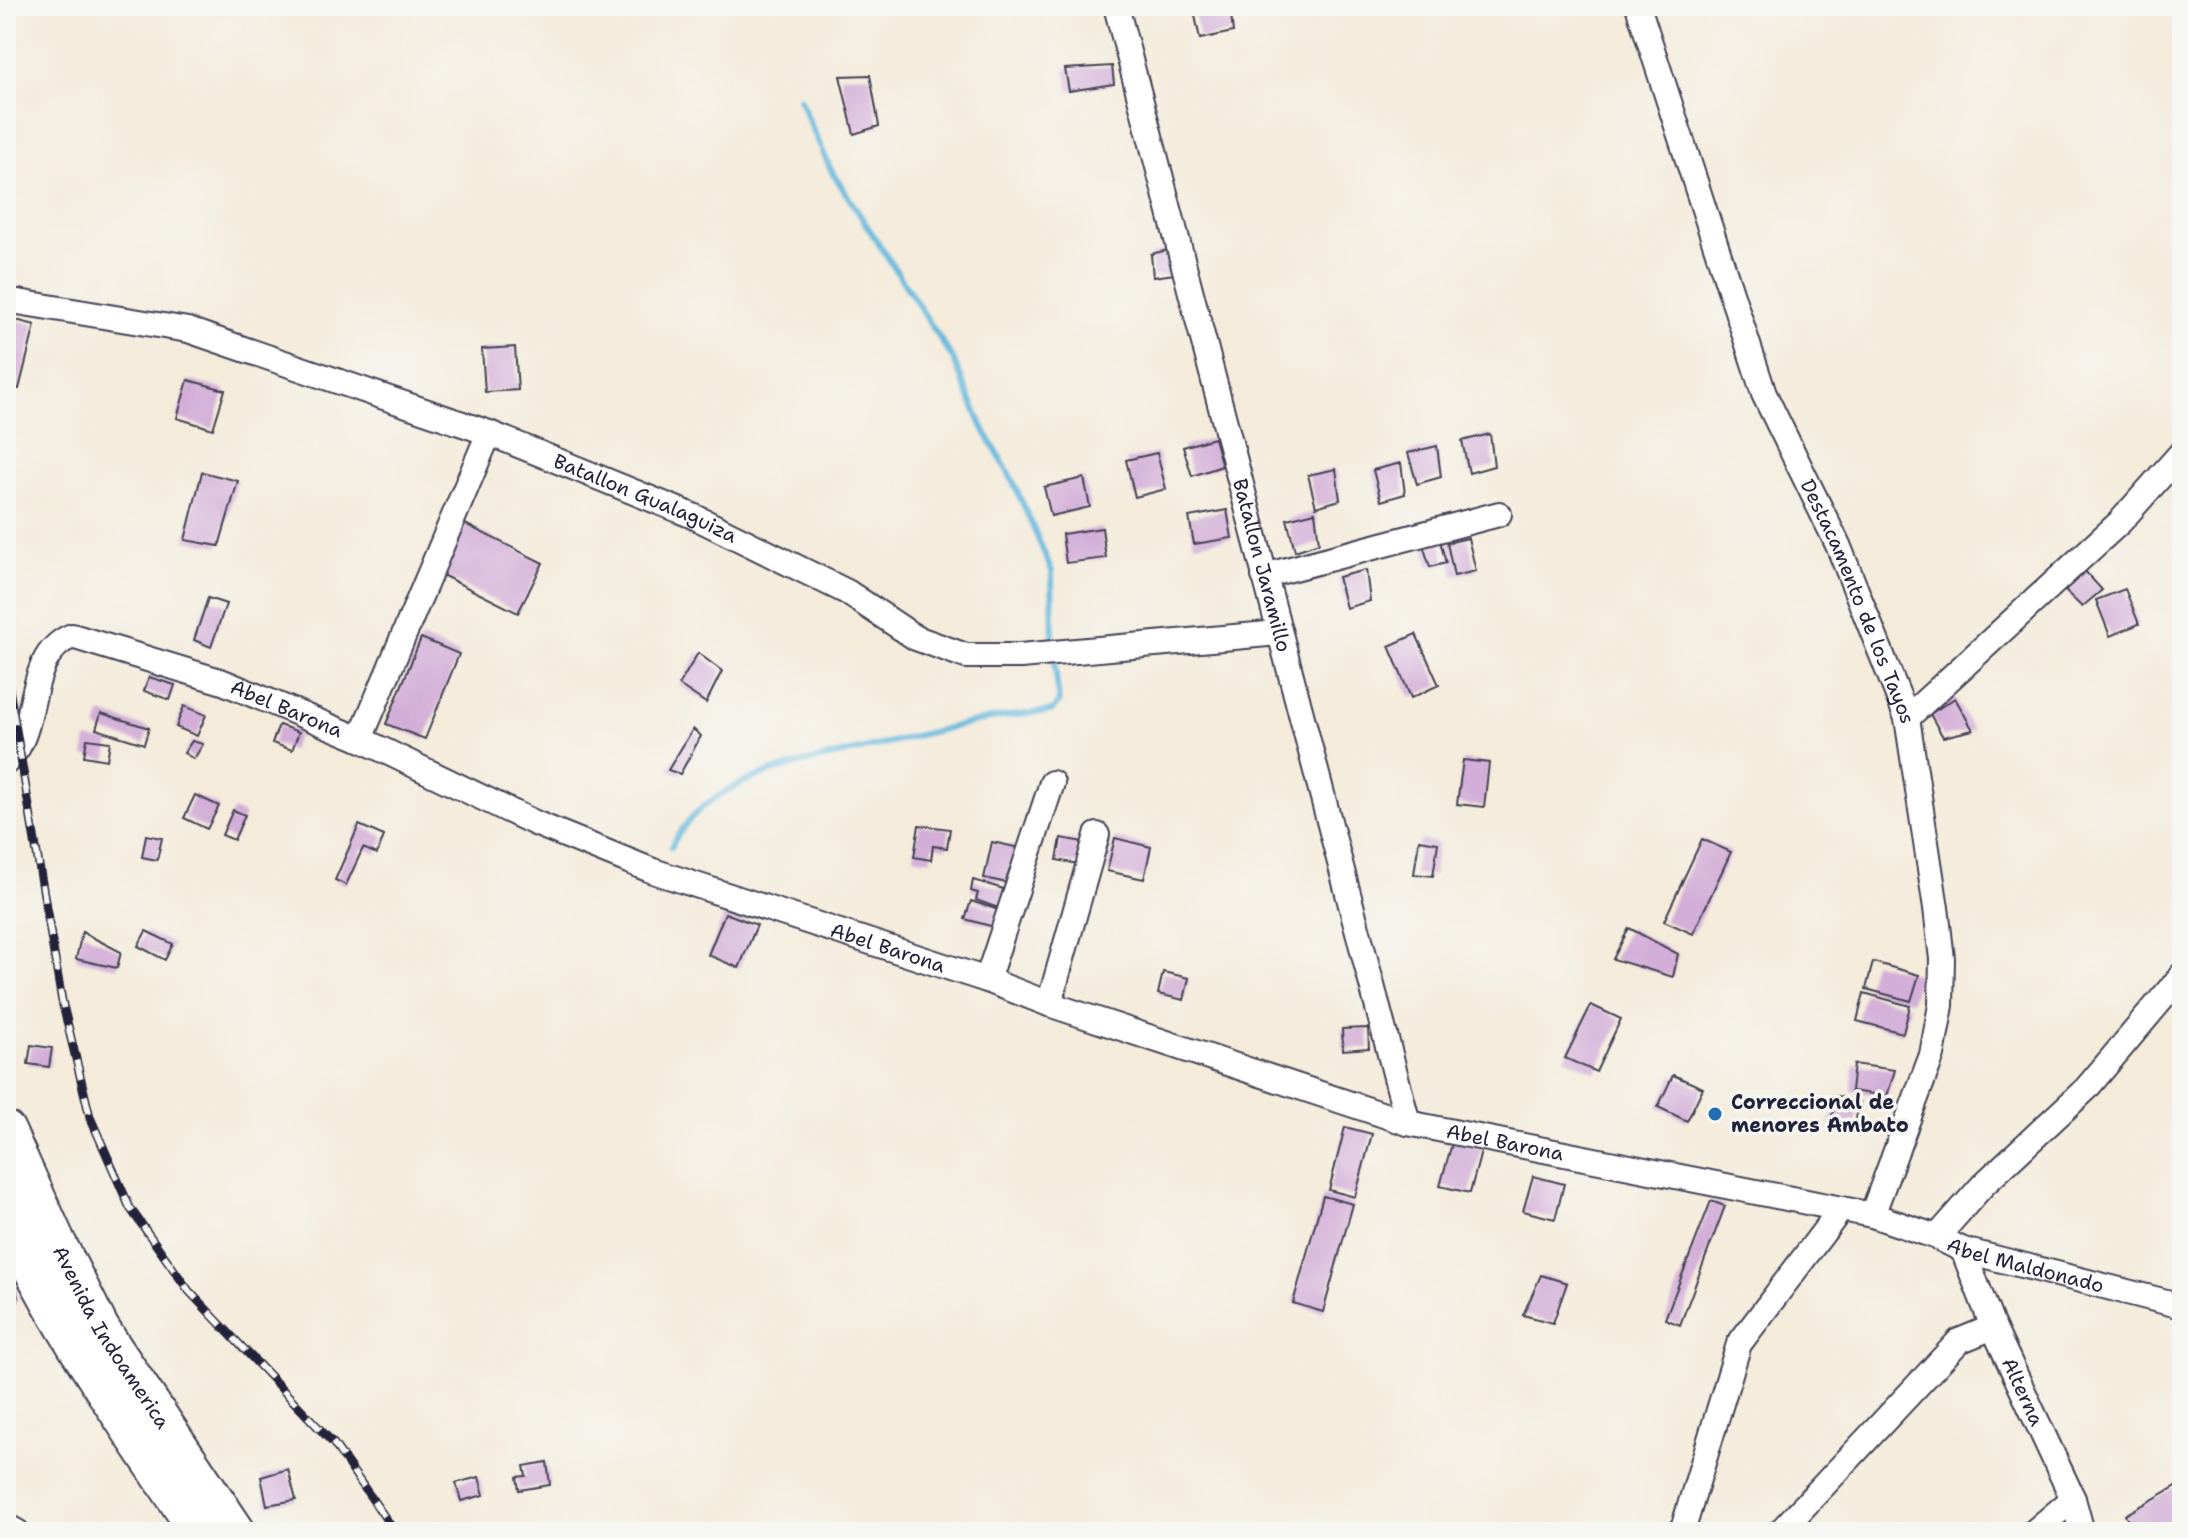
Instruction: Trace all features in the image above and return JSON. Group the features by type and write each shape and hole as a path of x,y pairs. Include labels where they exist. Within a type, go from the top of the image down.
{"main road":[{"name":"Avenida Indoamerica","path":"6,1131 56,1242 100,1329 236,1532"},
{"name":"Avenida Indoamerica","path":"6,1214 26,1259 99,1379 199,1532"}],"street":[{"name":"Batallon Jaramillo","path":"1116,6 1408,1123"},
{"name":"Destacamento de los Tayos","path":"1638,6 1764,394 1838,545 1907,718 1936,908 1942,959 1941,1005 1932,1055 1872,1215"},
{"name":"Batallon Gualaguiza","path":"6,300 188,330 489,433 693,516 847,592 916,638 966,656 1020,656 1279,633"},
{"path":"360,739 489,433"},
{"path":"1907,718 2120,522 2182,452"},
{"path":"1264,576 1499,514"},
{"name":"Abel Barona","path":"6,762 19,746 45,660 63,640 72,636 223,682 360,739 535,823 622,859 1408,1123 1872,1215"},
{"path":"987,980 1052,783"},
{"path":"1049,1004 1097,835"},
{"path":"1937,1237 1983,1185 2086,1089 2182,975"},
{"path":"1682,1532 1739,1344 1841,1209"},
{"name":"Abel Maldonado","path":"1872,1215 1937,1237 1963,1250 2182,1306"},
{"name":"Alterna","path":"1963,1250 1993,1327 2073,1499 2082,1532"},
{"path":"1780,1532 1959,1341 1993,1327"},
{"path":"2034,1532 2073,1499"},
{"path":"6,1526 17,1532"}],"building":[{"path":"1193,6 1230,6 1233,32 1200,39"},
{"path":"1112,66 1114,84 1069,91 1065,69"},
{"path":"870,75 879,126 854,134 840,76"},
{"path":"1172,249 1175,274 1153,277 1151,254"},
{"path":"8,318 35,325 19,389 6,386"},
{"path":"515,347 518,390 485,392 482,349"},
{"path":"188,380 225,390 213,429 177,418"},
{"path":"1490,434 1494,466 1469,473 1462,441"},
{"path":"1214,438 1222,466 1192,476 1183,447"},
{"path":"1437,446 1441,477 1417,484 1408,453"},
{"path":"1157,453 1166,489 1135,497 1126,460"},
{"path":"1401,463 1405,494 1381,501 1373,470"},
{"path":"1336,469 1340,500 1316,507 1308,475"},
{"path":"202,472 238,481 219,546 185,540"},
{"path":"1084,478 1090,507 1051,516 1044,487"},
{"path":"1227,510 1232,538 1194,544 1189,517"},
{"path":"1315,512 1319,543 1295,551 1287,519"},
{"path":"465,524 543,563 518,613 440,574"},
{"path":"1102,528 1106,558 1066,563 1062,534"},
{"path":"1468,538 1476,571 1454,576 1447,543"},
{"path":"1440,541 1446,563 1430,567 1423,545"},
{"path":"2083,569 2102,590 2082,607 2061,587"},
{"path":"1366,570 1370,601 1346,608 1338,577"},
{"path":"2125,589 2139,624 2110,636 2096,600"},
{"path":"208,598 226,604 211,647 194,640"},
{"path":"1416,634 1439,685 1411,698 1389,646"},
{"path":"421,638 459,654 425,739 386,724"},
{"path":"698,653 722,671 706,703 679,685"},
{"path":"149,677 175,685 170,700 144,691"},
{"path":"1955,698 1973,730 1943,737 1930,714"},
{"path":"184,706 206,715 197,736 176,727"},
{"path":"101,713 149,728 144,744 96,729"},
{"path":"279,725 299,732 292,750 272,743"},
{"path":"693,729 701,736 680,774 668,770"},
{"path":"87,739 110,742 107,760 84,756"},
{"path":"192,741 203,744 194,759 184,753"},
{"path":"1463,760 1489,763 1484,807 1457,804"},
{"path":"195,795 219,806 207,829 184,818"},
{"path":"233,810 245,815 234,840 222,835"},
{"path":"359,825 384,836 377,854 363,848 346,885 335,880"},
{"path":"919,825 950,829 947,848 933,846 931,860 914,857"},
{"path":"146,835 162,838 157,860 142,857"},
{"path":"1061,838 1083,842 1078,864 1057,860"},
{"path":"1115,838 1151,847 1144,879 1107,871"},
{"path":"1702,839 1731,852 1693,934 1664,921"},
{"path":"1419,840 1438,843 1433,876 1414,874"},
{"path":"992,842 1020,848 1012,884 984,878"},
{"path":"973,880 1007,890 1001,909 976,900 978,893 971,891"},
{"path":"971,901 999,910 994,927 965,919"},
{"path":"725,913 757,925 739,968 708,955"},
{"path":"1629,928 1678,954 1673,977 1613,959"},
{"path":"146,931 173,944 165,960 138,946"},
{"path":"82,932 121,952 117,968 76,959"},
{"path":"1873,962 1919,975 1911,1001 1866,989"},
{"path":"1163,972 1189,978 1184,1000 1158,994"},
{"path":"1864,993 1910,1006 1903,1033 1857,1021"},
{"path":"1591,1005 1621,1019 1596,1072 1565,1058"},
{"path":"1368,1028 1369,1048 1343,1050 1342,1029"},
{"path":"31,1045 52,1048 49,1067 28,1064"},
{"path":"1854,1064 1895,1070 1887,1096 1851,1091"},
{"path":"1673,1075 1703,1088 1687,1121 1658,1107"},
{"path":"1837,1096 1860,1102 1853,1131 1830,1125"},
{"path":"1345,1127 1372,1134 1355,1197 1329,1190"},
{"path":"1453,1140 1482,1148 1470,1193 1440,1186"},
{"path":"1533,1176 1564,1184 1555,1219 1523,1211"},
{"path":"1323,1196 1353,1204 1323,1312 1293,1303"},
{"path":"1711,1201 1725,1206 1680,1325 1665,1319"},
{"path":"1541,1275 1567,1283 1553,1323 1523,1315"},
{"path":"16,1288 18,1301 10,1302 13,1321 6,1322 6,1290"},
{"path":"547,1462 550,1485 519,1490 517,1477 526,1476 524,1466"},
{"path":"288,1469 296,1500 267,1505 261,1477"},
{"path":"479,1477 484,1495 461,1501 456,1483"},
{"path":"2182,1483 2182,1532 2134,1532 2125,1515"}],"waterway":[{"path":"799,98 831,170 953,359 983,428 1012,479 1052,571 1053,647"},
{"path":"671,847 690,820 708,803 731,788 767,773 955,726 1052,711 1059,702 1054,658"}],"railway":[{"path":"6,671 62,1001 90,1117 130,1208 189,1291 334,1444 395,1532"}],"place":[{"name":"Correccional de menores Ambato","path":"1715,1114"}]}
